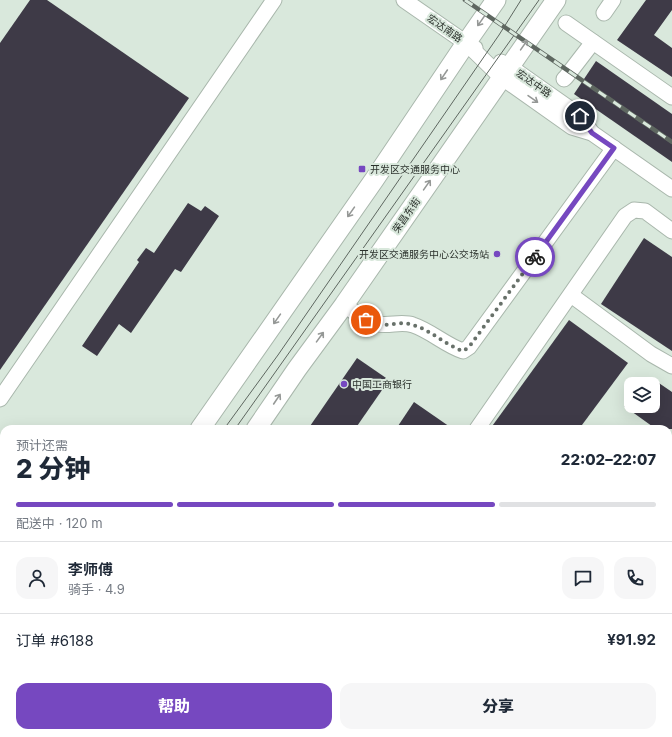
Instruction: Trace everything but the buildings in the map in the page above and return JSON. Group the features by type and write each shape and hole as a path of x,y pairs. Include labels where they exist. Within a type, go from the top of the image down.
{"main road":[{"path":"203,425 369,187 496,0"},
{"name":"荣昌东街","path":"259,425 556,0"}],"street":[{"path":"0,399 274,0"},
{"name":"宏达南路","path":"404,0 505,71"},
{"path":"604,13 613,0"},
{"path":"566,23 672,97"},
{"path":"564,79 593,42"},
{"name":"宏达中路","path":"505,71 572,127 592,133 672,189"},
{"path":"344,305 366,320 380,325 398,323 412,324 432,333 455,348 463,351 469,347 614,148"},
{"path":"480,425 625,216 634,210 644,211 672,231"},
{"path":"571,295 651,354 672,366"}],"tram line":[{"path":"227,425 278,355 499,35 521,0"},
{"path":"238,425 539,0"}],"railway":[{"path":"465,0 672,142"}],"way so far":[{"path":"366,320 380,325 398,323 412,324 432,333 455,348 463,351 469,347 535,257"}],"place":[{"name":"开发区交通服务中心","path":"362,169"},
{"name":"开发区交通服务中心公交场站","path":"497,254"},
{"name":"中国工商银行","path":"344,384"}],"route":[{"path":"535,257 614,148 592,133 580,116"}]}
